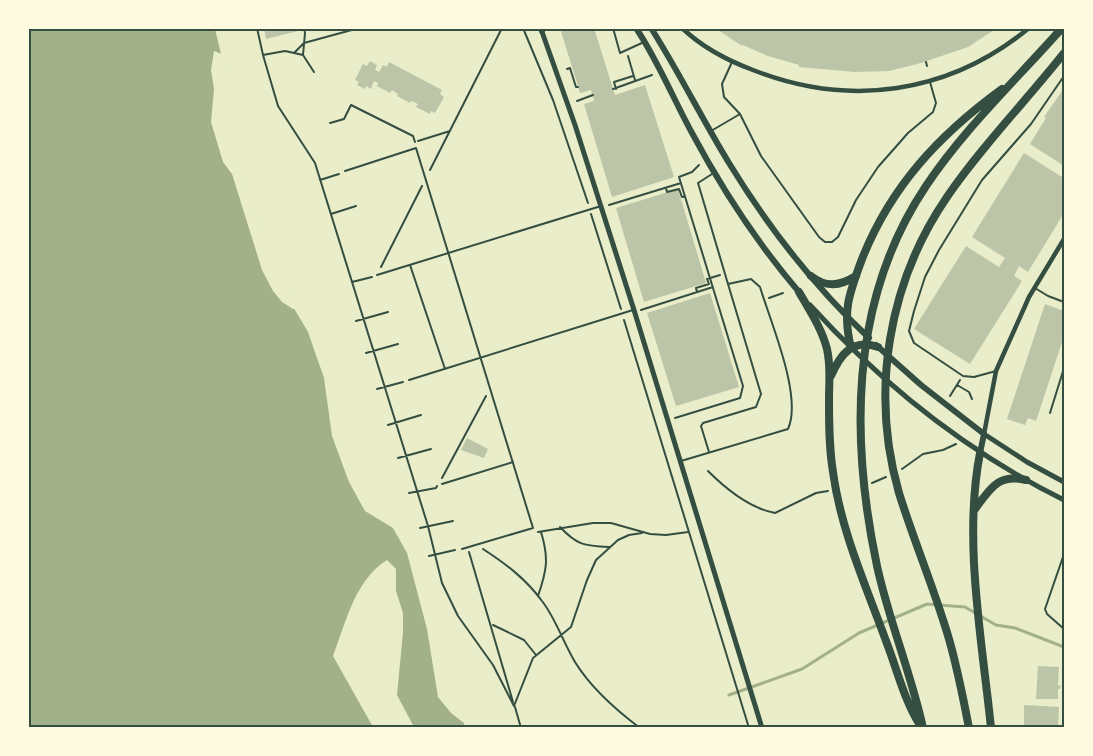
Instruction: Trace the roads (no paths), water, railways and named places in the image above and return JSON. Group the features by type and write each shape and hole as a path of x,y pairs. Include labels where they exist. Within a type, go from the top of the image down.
{"highway":[{"path":"922,728 878,568 867,506 863,471 861,379 867,334 875,297 894,244 925,188 956,145 1062,28"},
{"path":"969,728 959,675 944,622 903,503 889,446 886,376 894,317 914,256 941,206 968,169 1065,53"},
{"path":"851,348 846,315 848,301 877,226 893,197 912,171 974,109 1017,78"},
{"path":"811,276 833,285 844,283 856,276"},
{"path":"799,292 813,315 825,343 830,380 830,448 837,498 851,545 890,652 913,714 922,728"},
{"path":"830,380 839,360 851,348 860,344 878,347"},
{"path":"980,453 975,509 976,575 991,728"},
{"path":"975,509 990,489 1000,481 1013,478 1026,480"}],"main road":[{"path":"636,28 715,173 761,244 799,292"},
{"path":"651,28 710,131 755,203 811,276 878,347 984,434 980,453"}],"street":[{"path":"682,28 710,51 732,62 790,83 832,90 890,89 930,82 982,61 1029,28"},
{"path":"541,29 638,310 762,728"},
{"path":"1065,239 1034,287 996,371 984,434 1065,483"},
{"path":"799,292 851,348 925,412 980,453 1065,500"}],"lane":[{"path":"613,28 620,53 644,42"},
{"path":"732,62 723,80 722,89 727,101 740,114 755,145 786,193 819,237 829,243 838,237 861,192 885,159 918,123 933,112 936,103 930,82"},
{"path":"996,371 963,376 914,343 909,331 925,277 939,250 982,180 1031,124 1065,76"},
{"path":"710,131 740,114"},
{"path":"345,171 416,148 426,179 533,528 462,549"},
{"path":"709,452 701,426 703,423 756,407 761,394 698,183 715,173"},
{"path":"377,275 601,206"},
{"path":"410,265 445,369"},
{"path":"681,461 788,429 792,420 792,389 760,286 751,279 728,284"},
{"path":"1034,287 1046,295 1065,302"},
{"path":"410,380 638,310"},
{"path":"1050,413 1065,368"},
{"path":"442,484 513,462"}],"waterway":[{"path":"729,695 802,669 859,633 927,604 965,607 996,625 1015,628 1064,647"}]}
